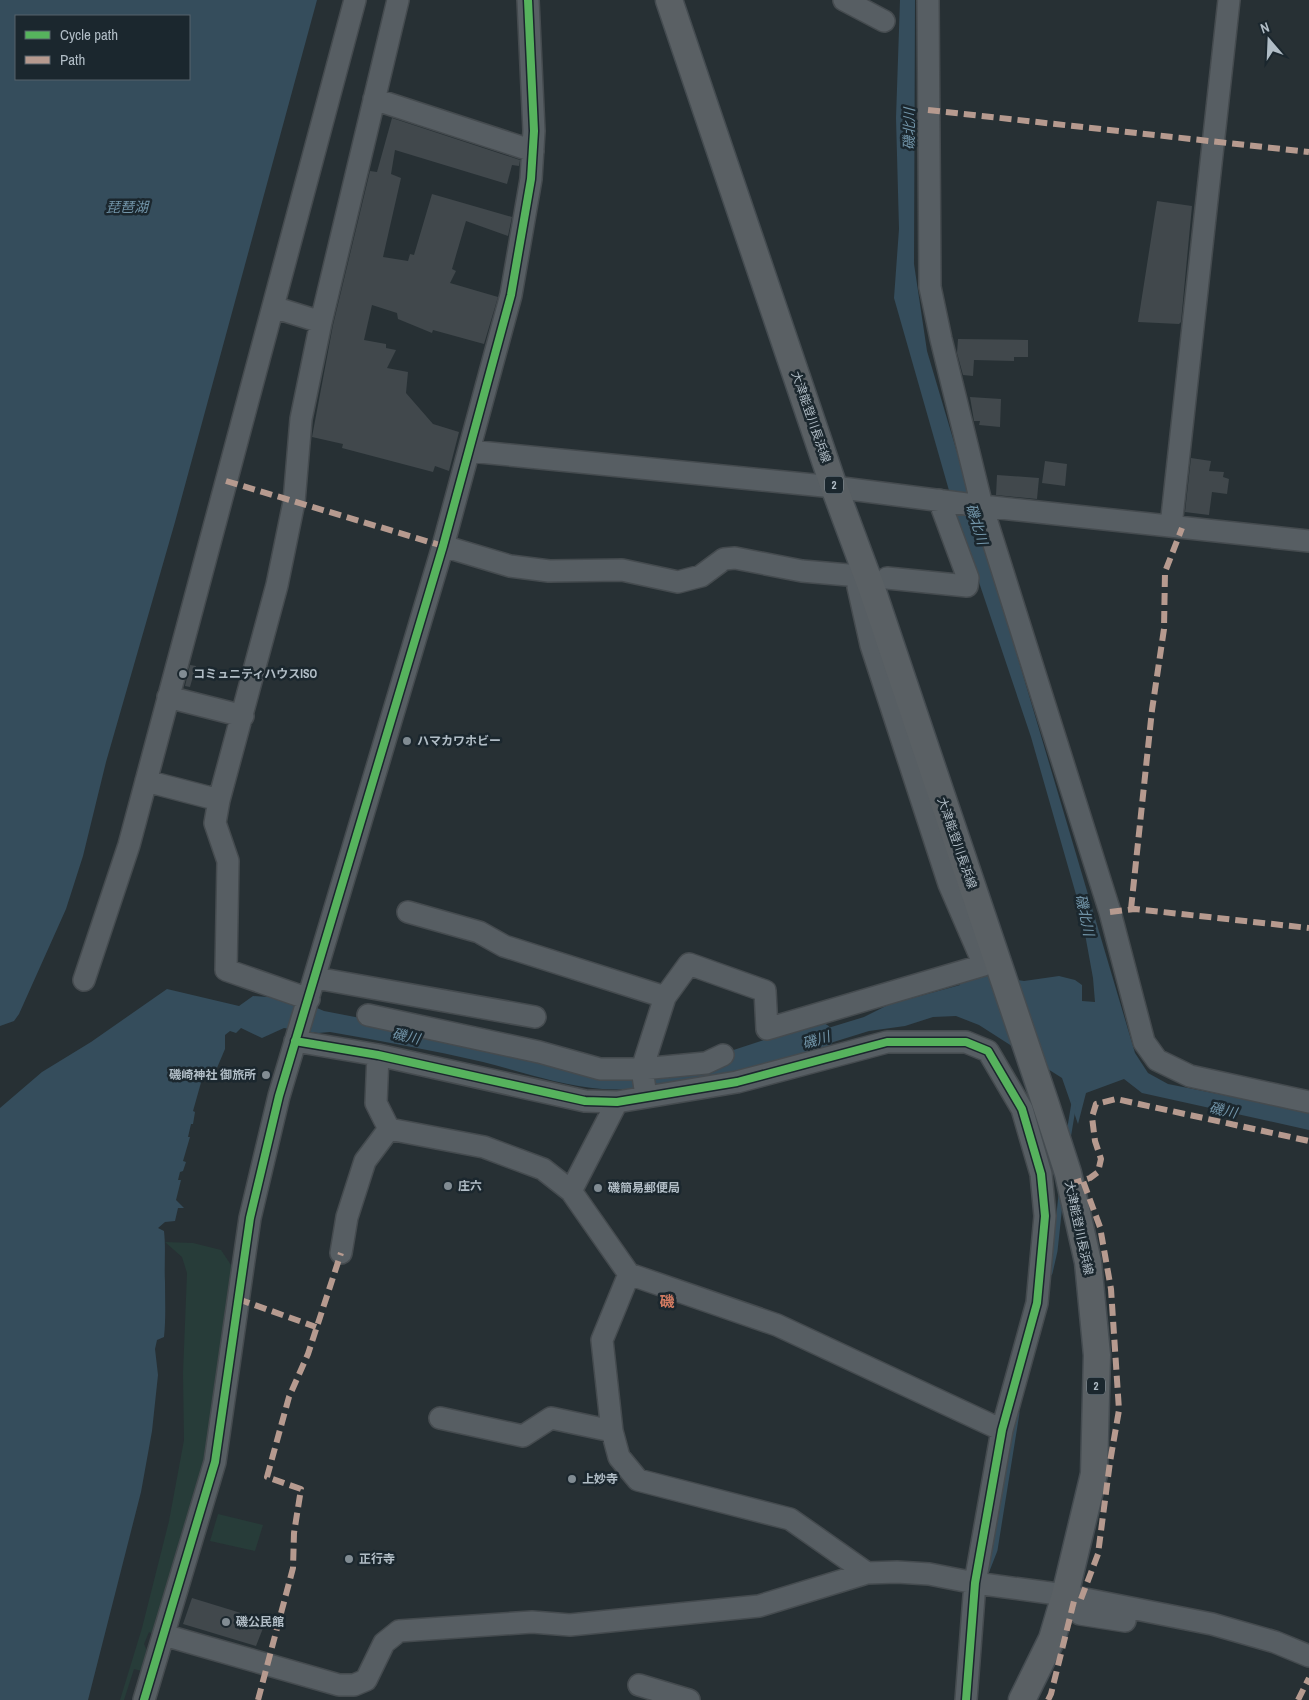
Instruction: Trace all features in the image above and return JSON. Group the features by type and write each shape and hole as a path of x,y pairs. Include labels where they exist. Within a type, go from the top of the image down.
{"main road":[{"name":"大津能登川長浜線","path":"669,0 866,583 1000,970 1032,1068 1033,1105 1068,1173 1088,1262 1097,1355 1094,1474 1063,1605 1052,1639 1022,1700"}],"street":[{"path":"84,980 129,845 355,0"},
{"path":"308,1004 226,970 228,861 215,823 219,800 277,585 294,502 301,419 321,322 398,0"},
{"path":"144,1700 215,1462 250,1218 276,1105 316,978 443,546 511,295 527,206 533,151 534,131 528,0"},
{"path":"844,0 884,22"},
{"path":"928,0 930,287 978,505 1110,912 1144,1042 1156,1060 1190,1076 1309,1102"},
{"path":"1171,526 1229,0"},
{"path":"374,99 533,151"},
{"path":"273,307 321,322"},
{"path":"469,451 834,487 942,501 1309,541"},
{"path":"443,546 510,566 529,569 587,572 622,570 678,582 701,576 724,558 736,558 866,583 967,586 968,578 942,501"},
{"path":"644,1083 665,997 689,964 765,991 767,1029 984,965 949,884 871,645 866,583"},
{"path":"168,697 243,716"},
{"path":"146,781 219,800"},
{"path":"408,912 479,932 504,946 665,997"},
{"path":"316,978 534,1017"},
{"path":"368,1015 539,1052 644,1083 737,1082 887,1042 966,1042 988,1051 1033,1105 1045,1216 1037,1303 1002,1430 975,1583 966,1700"},
{"path":"296,1041 378,1055 586,1101 617,1102"},
{"path":"378,1055 376,1103 388,1129"},
{"path":"572,1190 617,1102 644,1083 724,1056"},
{"path":"388,1129 484,1147 543,1169 572,1190 629,1274 777,1325 1002,1430"},
{"path":"341,1253 347,1217 365,1161 388,1129"},
{"path":"629,1274 602,1340 612,1431 620,1457 638,1480 790,1519 867,1573"},
{"path":"440,1418 522,1436 551,1418 612,1431"},
{"path":"164,1635 339,1685 354,1684 366,1680 384,1643 398,1631 532,1622 570,1626 759,1606 867,1573 929,1574 975,1583 1063,1605 1212,1624 1275,1642 1309,1656"},
{"path":"639,1685 689,1700"}],"green space":[{"path":"165,1242 193,1243 221,1250 235,1271 201,1492 153,1634 149,1632 144,1644 148,1653 142,1671 134,1669 124,1700 120,1700 142,1628 169,1521 184,1440 183,1373 187,1273 182,1257"},
{"path":"218,1514 263,1525 255,1551 210,1541"}],"water":[{"name":"琵琶湖","path":"0,0 317,0 175,522 106,762 83,856 66,909 19,1014 14,1021 0,1026"},
{"name":"磯北川","path":"900,0 915,0 914,264 927,351 1135,1053 1148,1073 1168,1084 1309,1112 1309,1130 1142,1093 1124,1079 1086,1093 1078,1124 1062,1078 979,1025 956,1016 933,1017 905,1026 869,1031 798,1053 797,1049 782,1054 779,1043 864,1017 896,1001 960,985 959,982 983,974 1024,981 1059,976 1075,980 1082,985 1082,1001 1095,1002 1093,978 1081,912 1031,737 954,508 894,298 899,229 896,118"},
{"path":"167,989 239,1006 253,996 296,999 324,1011 407,1027 593,1072 714,1064 752,1051 756,1064 719,1075 680,1083 641,1088 602,1089 557,1082 483,1062 330,1032 318,1033 284,1028 262,1038 241,1028 236,1033 230,1031 225,1035 225,1049 214,1075 202,1079 193,1111 195,1112 193,1124 191,1124 188,1137 190,1137 183,1161 186,1162 183,1171 180,1172 178,1180 181,1180 176,1200 184,1208 178,1208 175,1221 165,1222 158,1228 164,1231 165,1238 165,1323 164,1337 157,1340 155,1349 158,1375 152,1431 141,1492 88,1700 0,1700 0,1108 42,1072 91,1042"}],"building":[{"path":"392,118 520,160 519,166 512,165 507,184 395,150 391,174 401,178 383,257 408,261 410,254 414,255 432,194 512,217 508,236 466,221 452,269 456,271 450,283 498,297 484,344 433,330 432,333 398,319 397,313 372,305 364,340 386,344 386,348 396,350 387,368 408,372 406,393 433,424 459,432 449,471 435,466 433,472 342,448 343,444 312,437 333,325 370,171 377,172"},
{"path":"1157,201 1192,206 1181,322 1179,324 1138,322"},
{"path":"958,339 1028,340 1028,357 1014,357 1014,361 974,360 973,376 963,375 957,353"},
{"path":"970,397 1001,399 1000,427 979,425 980,421 974,421"},
{"path":"1191,458 1211,461 1209,471 1224,472 1223,477 1229,479 1227,494 1212,492 1209,515 1185,512"},
{"path":"1045,461 1067,464 1065,486 1042,483"},
{"path":"997,475 1039,478 1037,499 996,495"},
{"path":"190,665 196,666 190,687 185,686"},
{"path":"192,1598 254,1617 254,1614 267,1618 256,1646 183,1624"}],"waterway":[{"name":"磯川","path":"716,1071 819,1037"},
{"path":"1068,1139 1074,1103"},
{"path":"1050,1273 1055,1251 1061,1195"},
{"path":"986,1573 995,1550 1017,1413"}],"marked path":[{"path":"928,110 1309,152"},
{"path":"226,481 443,546"},
{"path":"1131,909 1152,710 1164,629 1165,572 1182,528"},
{"path":"1110,912 1135,909 1309,928"},
{"path":"1070,1184 1090,1178 1098,1172 1101,1159 1095,1141 1092,1117 1096,1104 1116,1099 1309,1141"},
{"path":"1081,1599 1098,1554 1119,1410 1111,1289 1100,1227 1083,1181"},
{"path":"258,1700 293,1568 294,1533 301,1489 267,1477 289,1397 308,1354 341,1253"},
{"path":"238,1299 316,1327"},
{"path":"1048,1700 1075,1597"},
{"path":"1298,1700 1309,1678"}],"cycle path":[{"path":"144,1700 215,1462 250,1218 279,1096 443,546 511,295 531,179 534,131 528,0"},
{"path":"295,1041 378,1055 585,1101 617,1102 737,1082 887,1042 966,1042 988,1051 1022,1109 1041,1174 1045,1216 1037,1303 1002,1430 975,1583 966,1700"}],"place":[{"name":"コミュニティハウスISO","path":"183,674"},
{"name":"ハマカワホビー","path":"407,741"},
{"name":"磯崎神社 御旅所","path":"266,1075"},
{"name":"庄六","path":"448,1186"},
{"name":"磯簡易郵便局","path":"598,1188"},
{"name":"上妙寺","path":"572,1479"},
{"name":"正行寺","path":"349,1559"},
{"name":"磯公民館","path":"226,1622"}],"district":[{"name":"磯","path":"667,1301"}]}
